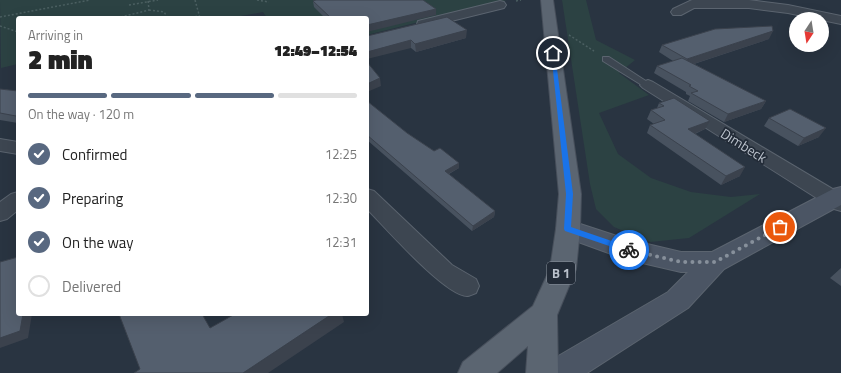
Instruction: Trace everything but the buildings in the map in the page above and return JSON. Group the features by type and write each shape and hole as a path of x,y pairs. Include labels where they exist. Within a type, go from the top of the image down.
{"main road":[{"name":"B 1","path":"542,373 543,314 563,269 568,229 570,194 547,0"},
{"path":"559,373 678,300 715,262 838,199"},
{"path":"568,229 625,249 681,262 715,262"},
{"name":"B 1","path":"474,373 543,314"}],"street":[{"path":"677,12 692,4 749,4 788,9 841,20"},
{"path":"411,27 500,6"},
{"name":"Dimbeck","path":"648,85 838,199"},
{"path":"0,145 16,148"},
{"path":"369,198 444,272 467,286"},
{"path":"0,213 16,201"}],"lane":[{"path":"606,59 648,85"}],"path":[{"path":"0,17 90,0"},
{"path":"129,5 158,0"},
{"path":"195,0 200,16"},
{"path":"257,0 269,2"},
{"path":"148,1 149,10"},
{"path":"125,16 149,10 164,12 167,16"},
{"path":"549,22 606,59"},
{"path":"0,26 16,31"}],"green space":[{"path":"0,0 507,0 369,34 369,16 266,16 263,12 241,16 16,16 16,64 1,68"},
{"path":"562,0 586,0 596,40 635,60 619,73 649,95 599,113 618,154 651,178 691,192 731,197 760,194 689,238 650,242 614,227 596,209 590,184"}],"way so far":[{"path":"629,250 681,262 715,262 780,227"}],"route":[{"path":"553,53 570,194 568,229 629,250"}]}
